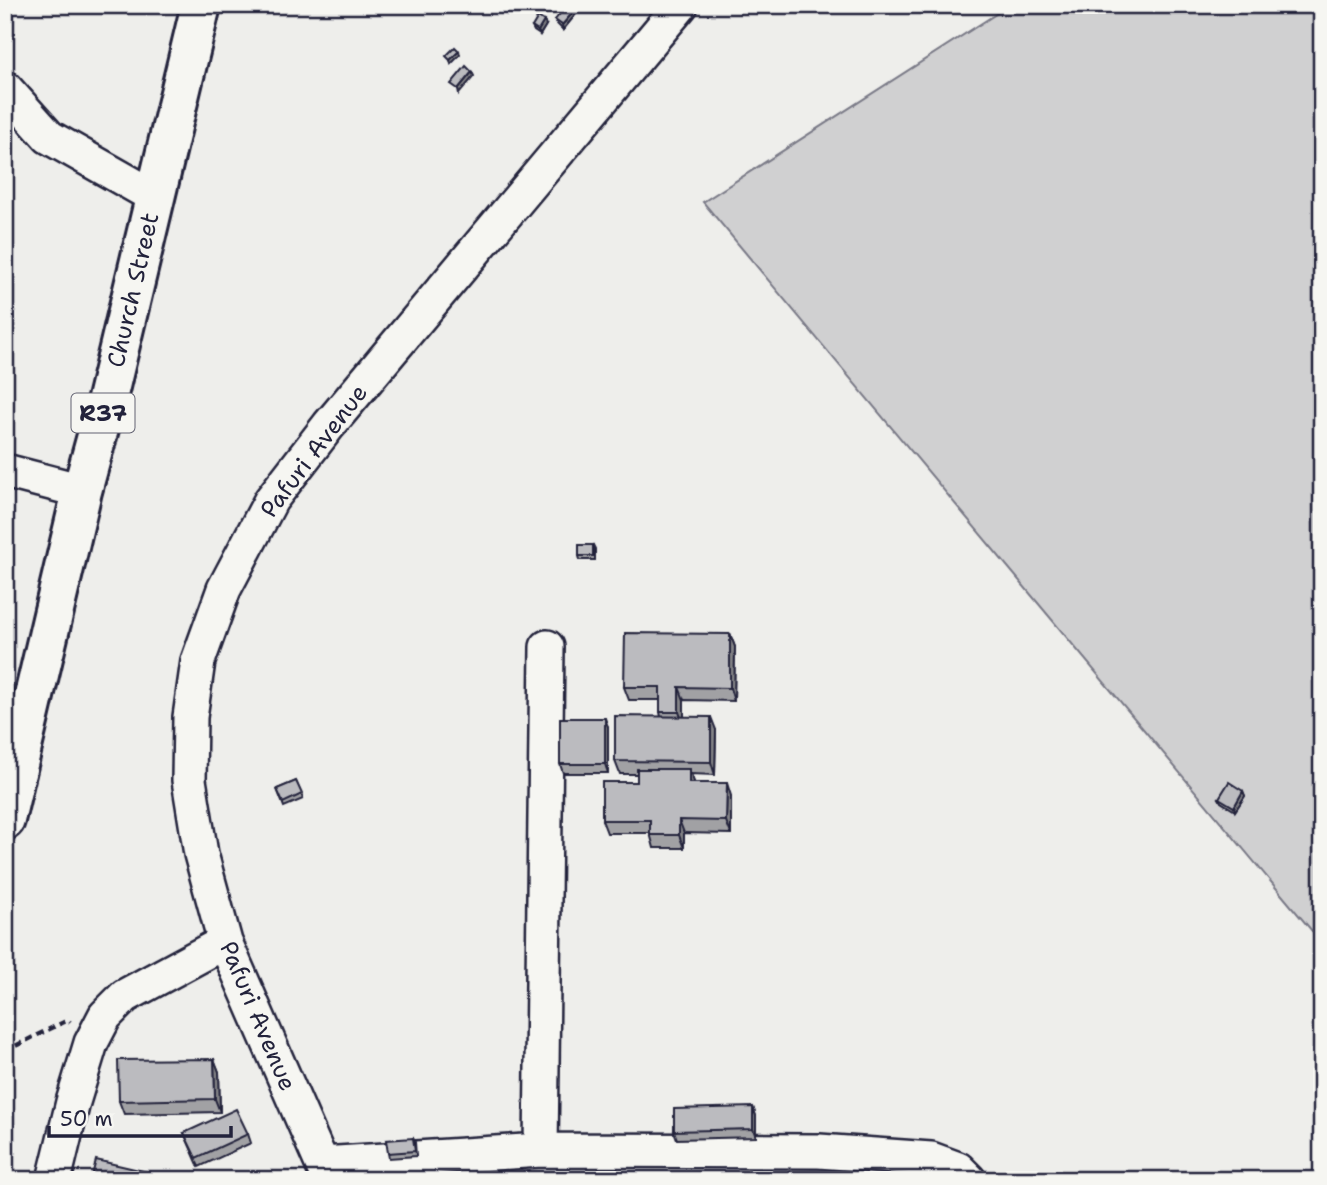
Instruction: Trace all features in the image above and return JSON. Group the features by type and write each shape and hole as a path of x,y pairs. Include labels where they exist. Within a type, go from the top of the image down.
{"main road":[{"name":"Church Street","path":"5,820 201,5"}],"street":[{"name":"Pafuri Avenue","path":"325,1172 225,942 201,854 189,780 190,718 198,661 224,589 271,500 329,425 681,5"},
{"path":"5,88 49,137 155,197"},
{"path":"5,471 82,491"},
{"path":"541,1150 547,647"},
{"path":"54,1180 72,1102 91,1043 105,1016 125,996 225,942"},
{"path":"325,1172 541,1150 819,1151 931,1159 958,1169 968,1180"}],"path":[{"path":"5,1051 68,1020 91,1043"}],"shaded area":[{"path":"1010,5 1322,5 1322,943 703,202"}],"building":[{"path":"567,5 575,10 562,25 555,20"},
{"path":"538,17 544,21 538,31 532,27"},
{"path":"455,47 459,51 450,60 446,56"},
{"path":"466,66 472,72 458,89 451,84"},
{"path":"579,545 593,545 593,556 579,556"},
{"path":"625,633 730,634 730,688 679,687 679,712 660,712 660,687 624,687"},
{"path":"615,716 711,717 711,762 615,761"},
{"path":"560,718 605,718 605,764 560,764"},
{"path":"637,769 689,769 689,783 727,783 726,821 679,820 679,835 650,835 650,820 602,820 602,782 637,782"},
{"path":"296,781 302,794 283,803 277,789"},
{"path":"1229,782 1243,791 1234,807 1219,798"},
{"path":"214,1059 215,1099 119,1101 118,1060"},
{"path":"753,1107 753,1129 674,1131 674,1109"},
{"path":"236,1109 248,1134 196,1158 184,1133"},
{"path":"413,1138 415,1151 388,1153 386,1140"},
{"path":"96,1160 165,1176 164,1180 91,1180"},
{"path":"272,1175 274,1180 261,1180"}]}
